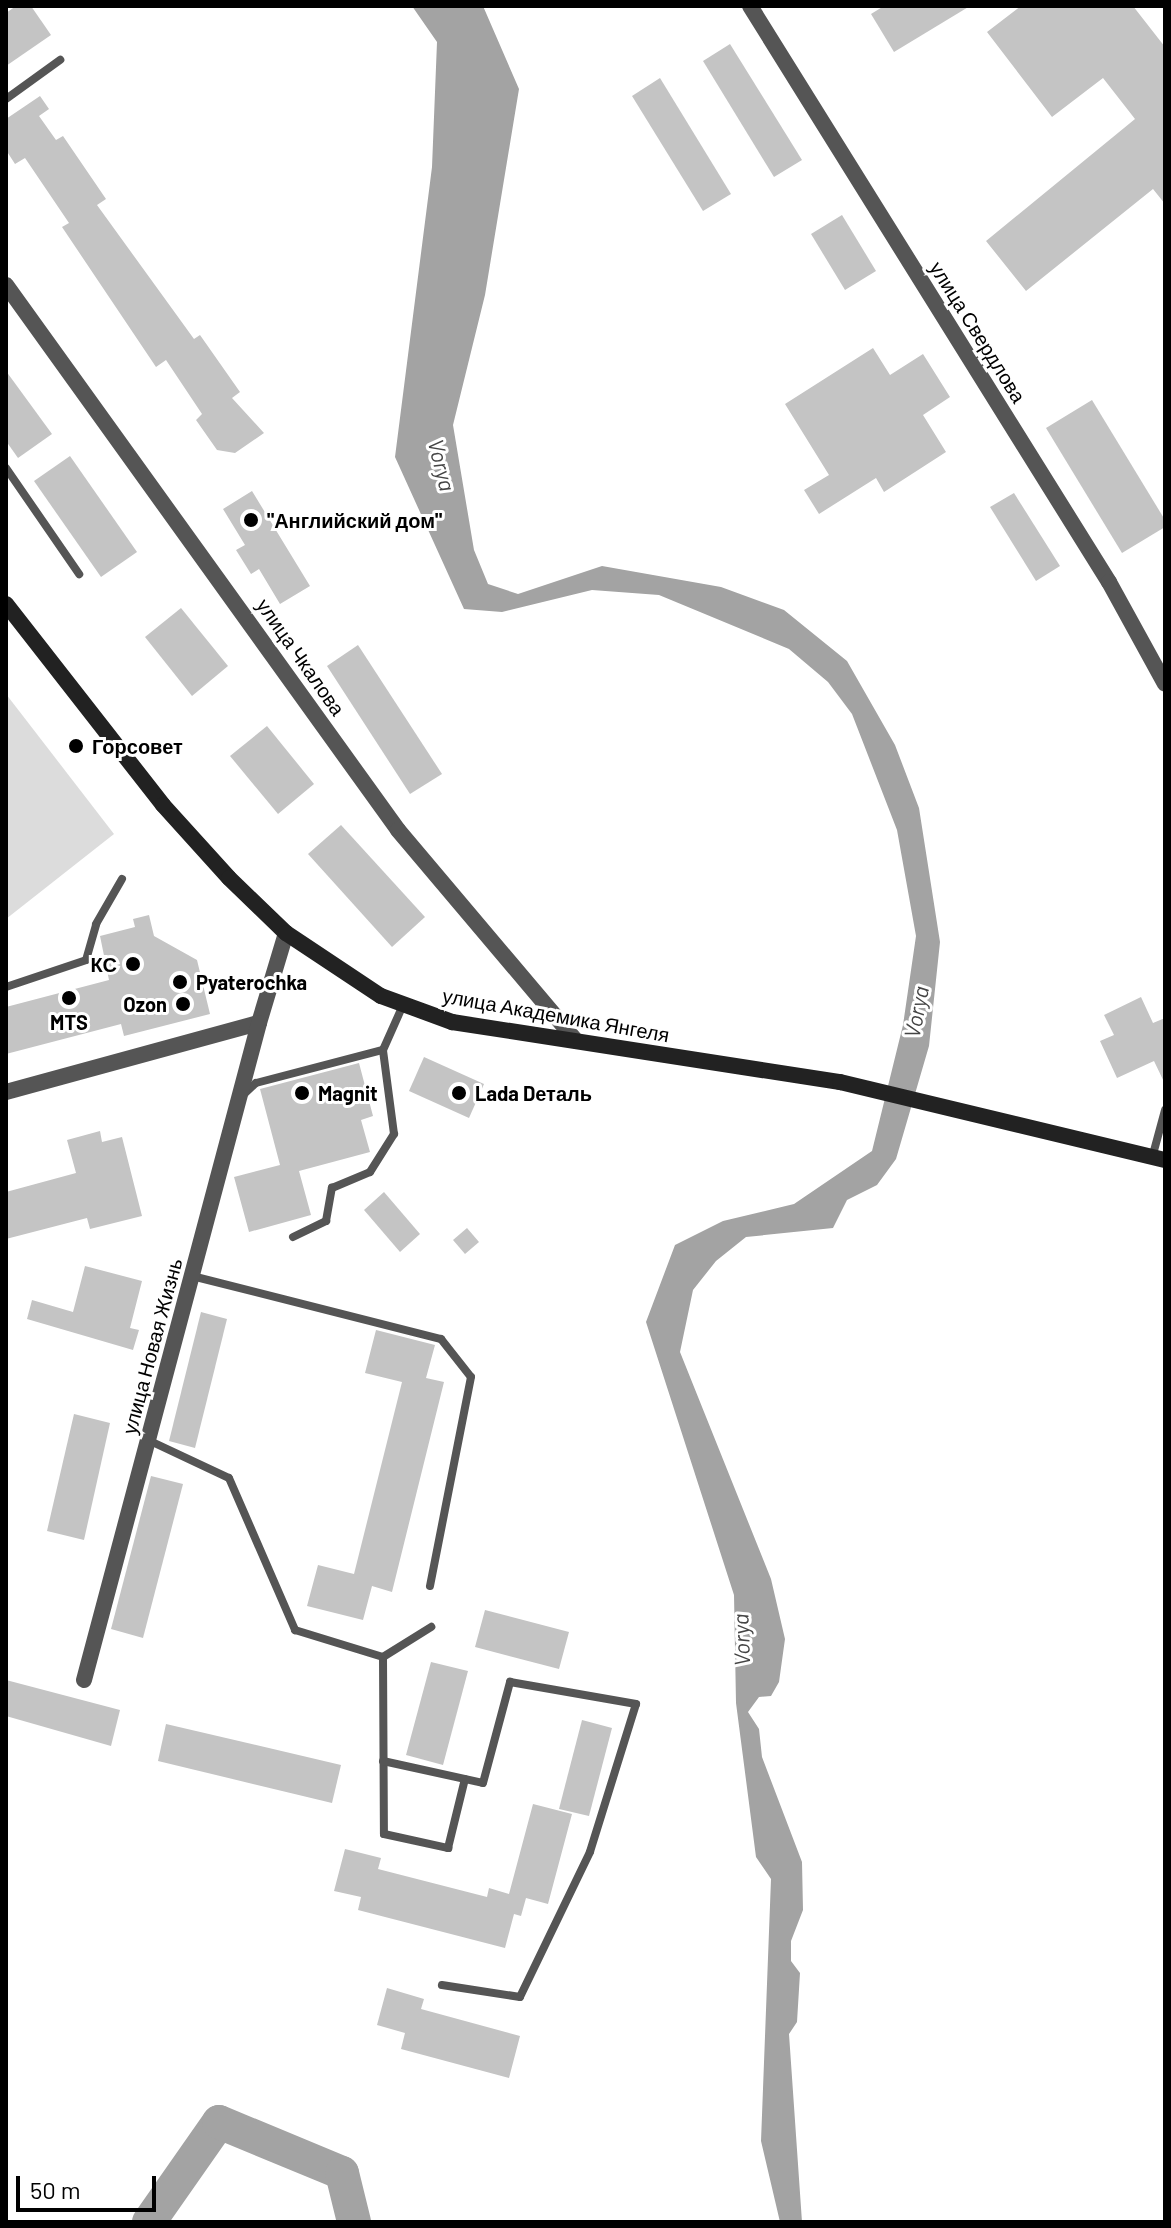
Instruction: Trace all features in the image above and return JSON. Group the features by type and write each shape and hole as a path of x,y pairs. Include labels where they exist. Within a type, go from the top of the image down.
{"main road":[{"name":"улица Академика Янгеля","path":"6,604 163,805 286,933 381,996 452,1022 840,1082 1158,1159"}],"street":[{"name":"улица Свердлова","path":"750,6 1101,569 1165,684"},
{"name":"улица Чкалова","path":"8,291 398,830 576,1041"},
{"name":"улица Новая Жизнь","path":"84,1680 238,1099 286,933"},
{"path":"6,1092 259,1023"}],"lane":[{"path":"6,99 60,60"},
{"path":"6,468 79,574"},
{"path":"6,987 86,960 96,924 122,879"},
{"path":"293,1237 326,1221 332,1188 370,1172 394,1134 383,1050 403,1004"},
{"path":"238,1099 256,1083 383,1050"},
{"path":"1158,1159 1165,1110"},
{"path":"191,1275 441,1339 471,1377 430,1586"},
{"path":"147,1440 229,1478 295,1630 383,1657 431,1627"},
{"path":"383,1657 384,1834 448,1848 465,1779"},
{"path":"383,1761 483,1783 510,1682 636,1704 590,1852 520,1997 442,1985"}],"shaded area":[{"path":"6,694 114,834 6,919"}],"water":[{"path":"412,6 483,6 519,89 485,295 453,425 474,550 488,584 518,594 602,566 721,587 784,610 847,661 895,745 919,808 940,942 929,1046 896,1159 877,1185 847,1200 833,1228 746,1237 716,1261 693,1290 680,1352 771,1579 785,1639 779,1682 771,1696 759,1697 748,1712 759,1729 762,1757 802,1862 803,1910 791,1941 791,1961 800,1973 797,2022 789,2034 802,2222 780,2222 761,2141 771,1879 756,1857 736,1703 734,1595 646,1322 675,1245 723,1221 794,1204 872,1151 903,1025 916,936 897,830 852,714 828,682 789,649 659,595 592,590 502,612 464,609 395,457 432,167 437,42"}],"building":[{"path":"16,6 31,6 51,35 6,66 6,13"},
{"path":"884,6 970,6 894,52 871,14"},
{"path":"1021,6 1133,6 1165,47 1165,204 1153,189 1026,291 986,241 1135,119 1103,78 1052,117 987,32"},
{"path":"730,44 802,160 774,177 703,61"},
{"path":"660,78 731,194 703,211 632,96"},
{"path":"40,96 49,109 39,116 56,140 63,136 106,199 97,205 194,339 200,335 240,392 232,398 264,433 235,453 217,450 196,420 202,414 166,360 156,367 62,227 69,223 25,158 15,164 6,150 6,119"},
{"path":"842,215 876,271 845,290 811,234"},
{"path":"873,348 890,375 923,354 950,397 923,415 946,452 884,492 876,478 819,514 804,490 829,475 785,404"},
{"path":"6,371 52,434 18,458 6,441"},
{"path":"1092,400 1165,520 1165,527 1122,553 1046,428"},
{"path":"70,456 137,552 101,577 34,481"},
{"path":"252,491 310,586 280,604 259,569 251,574 236,550 245,545 223,509"},
{"path":"1014,493 1060,566 1036,581 990,507"},
{"path":"181,608 228,666 192,696 145,637"},
{"path":"358,645 442,774 410,794 327,666"},
{"path":"267,726 314,784 278,814 230,756"},
{"path":"341,825 425,917 392,947 308,854"},
{"path":"149,915 154,936 197,960 210,1014 124,1036 121,1024 6,1054 6,1007 109,980 100,936 135,927 133,919"},
{"path":"1141,997 1153,1023 1165,1018 1165,1084 1154,1061 1117,1078 1100,1041 1114,1035 1104,1015"},
{"path":"424,1057 484,1084 469,1118 409,1091"},
{"path":"359,1063 373,1116 361,1120 370,1152 299,1171 311,1215 249,1232 234,1177 280,1165 260,1089"},
{"path":"100,1131 102,1142 122,1137 142,1216 90,1229 87,1218 6,1239 6,1192 76,1173 67,1140"},
{"path":"384,1192 420,1234 400,1252 364,1210"},
{"path":"467,1228 479,1242 465,1254 453,1240"},
{"path":"85,1266 142,1281 130,1328 139,1330 133,1350 27,1319 32,1300 73,1312"},
{"path":"201,1312 227,1319 195,1448 169,1441"},
{"path":"376,1330 435,1345 426,1378 444,1382 392,1592 372,1586 363,1620 307,1606 318,1565 354,1574 402,1382 365,1373"},
{"path":"74,1414 110,1423 84,1540 47,1531"},
{"path":"151,1476 183,1484 143,1638 111,1629"},
{"path":"485,1610 569,1632 559,1669 475,1647"},
{"path":"431,1662 468,1671 443,1765 406,1755"},
{"path":"6,1680 120,1710 111,1746 6,1716"},
{"path":"582,1720 612,1728 589,1816 559,1809"},
{"path":"166,1724 341,1765 332,1803 158,1761"},
{"path":"533,1804 572,1814 548,1904 526,1898 521,1916 514,1914 505,1948 358,1910 361,1897 334,1891 345,1849 381,1858 378,1869 487,1897 489,1888 509,1894"},
{"path":"387,1988 424,1999 421,2009 520,2036 509,2078 401,2049 405,2033 377,2025"}],"waterway":[{"name":"Vorya","path":"149,2222 219,2122 342,2173 354,2222"}],"place":[{"name":"\"Английский дом\"","path":"251,520"},
{"name":"Горсовет","path":"76,746"},
{"name":"КС","path":"133,964"},
{"name":"Pyaterochka","path":"180,982"},
{"name":"MTS","path":"69,998"},
{"name":"Ozon","path":"183,1004"},
{"name":"Magnit","path":"302,1093"},
{"name":"Lada Dеталь","path":"459,1093"}]}
